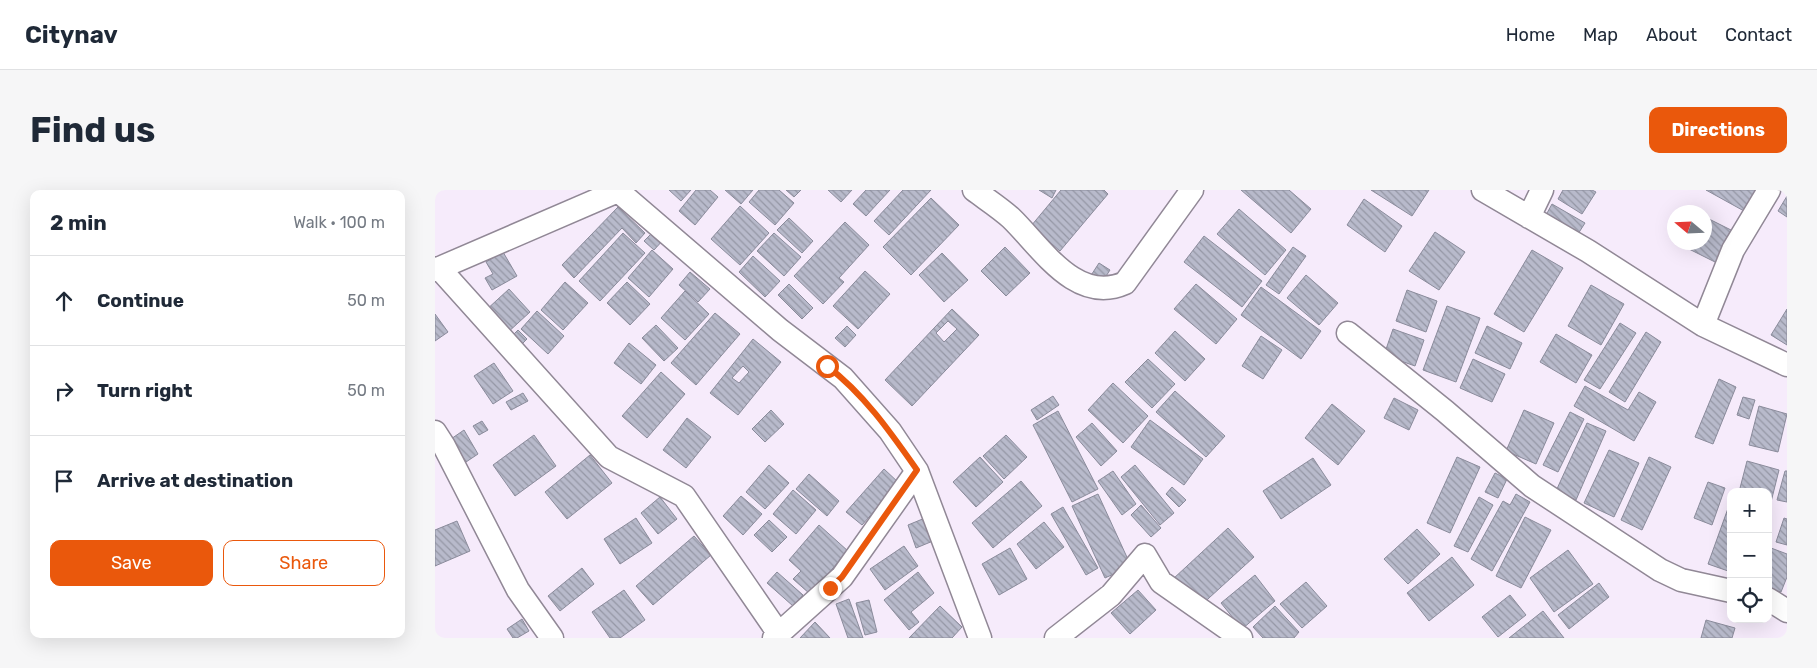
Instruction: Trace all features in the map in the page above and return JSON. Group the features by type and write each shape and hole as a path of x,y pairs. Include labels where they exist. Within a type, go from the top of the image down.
{"street":[{"path":"974,190 1010,217 1061,271 1087,286 1112,289 1125,283 1192,190"},
{"path":"1483,190 1588,251 1703,325 1787,365"},
{"path":"1529,216 1542,190"},
{"path":"1703,325 1733,250 1769,190"},
{"path":"917,470 842,577 776,636 684,496 609,457 437,269 618,191 780,330 843,378 889,431 917,470 980,638"},
{"path":"1348,333 1445,411 1532,486 1661,570 1681,580 1727,590"},
{"path":"435,432 445,446 518,590 552,638"},
{"path":"1056,638 1111,595 1145,554 1161,582 1241,638"},
{"path":"1772,602 1787,611"}],"building":[{"path":"669,190 691,190 681,201"},
{"path":"696,190 710,190 718,197 695,225 679,211"},
{"path":"725,190 753,190 741,204"},
{"path":"759,190 779,190 794,203 775,225 749,202"},
{"path":"786,190 801,190 794,197"},
{"path":"828,190 852,190 841,202"},
{"path":"866,190 890,190 866,216 853,204"},
{"path":"903,190 931,190 889,235 874,221"},
{"path":"1039,190 1056,190 1052,198"},
{"path":"1061,190 1104,190 1108,194 1060,251 1031,226"},
{"path":"1241,190 1289,190 1311,209 1291,233"},
{"path":"1371,190 1429,190 1412,216"},
{"path":"1563,190 1592,190 1596,192 1582,214 1558,199"},
{"path":"1706,190 1756,190 1744,211"},
{"path":"1787,196 1787,217 1778,211"},
{"path":"931,198 959,225 911,275 883,247"},
{"path":"1364,199 1402,226 1385,252 1347,225"},
{"path":"1552,204 1585,223 1578,234 1546,215"},
{"path":"740,206 769,233 740,265 711,239"},
{"path":"618,207 645,233 636,243 622,228 574,278 562,265"},
{"path":"1239,209 1286,250 1265,275 1217,234"},
{"path":"789,218 813,241 802,253 777,230"},
{"path":"1712,220 1735,232 1719,264 1691,250 1712,250"},
{"path":"845,222 869,245 839,278 844,282 823,304 794,276"},
{"path":"655,230 664,239 654,250 644,241"},
{"path":"1435,232 1465,252 1439,290 1409,271"},
{"path":"623,233 645,253 600,301 579,281"},
{"path":"774,233 801,257 784,276 757,251"},
{"path":"1204,236 1262,281 1242,307 1184,262"},
{"path":"1005,247 1030,273 1006,296 981,271"},
{"path":"1293,247 1306,256 1279,294 1266,285"},
{"path":"652,250 673,269 649,297 628,278"},
{"path":"1532,250 1563,268 1524,332 1494,314"},
{"path":"503,252 517,276 492,290 485,278 493,274 486,262"},
{"path":"942,253 968,280 944,302 919,275"},
{"path":"753,256 780,281 765,297 739,272"},
{"path":"1099,263 1110,270 1099,287 1088,280"},
{"path":"865,271 890,294 858,329 833,306"},
{"path":"690,272 710,289 698,302 679,285"},
{"path":"1306,275 1338,303 1319,325 1287,298"},
{"path":"565,282 588,303 563,330 541,310"},
{"path":"627,282 650,304 630,325 607,303"},
{"path":"789,284 813,308 802,319 778,295"},
{"path":"1196,284 1237,319 1216,344 1174,309"},
{"path":"1591,285 1624,304 1601,345 1568,326"},
{"path":"1261,287 1321,331 1301,359 1241,315"},
{"path":"509,289 530,312 506,334 485,311"},
{"path":"1407,290 1437,301 1426,332 1396,321"},
{"path":"685,291 709,314 685,340 661,318"},
{"path":"1447,306 1480,318 1456,382 1423,370"},
{"path":"952,309 979,335 912,406 885,380","holes":["948,321 957,329 944,342 936,333"]},
{"path":"1787,309 1787,345 1771,335"},
{"path":"537,311 564,336 548,354 521,329"},
{"path":"715,313 740,334 696,385 671,363"},
{"path":"435,314 448,332 435,341"},
{"path":"1620,323 1636,333 1600,389 1584,380"},
{"path":"656,325 678,348 664,361 642,338"},
{"path":"847,326 856,335 845,347 835,338"},
{"path":"1487,326 1522,343 1510,369 1475,353"},
{"path":"1393,329 1424,340 1415,366 1384,355"},
{"path":"518,330 527,339 518,348 509,339"},
{"path":"1175,331 1205,359 1185,381 1155,353"},
{"path":"1646,332 1661,342 1625,402 1609,392"},
{"path":"1556,334 1592,355 1576,383 1540,362"},
{"path":"1261,336 1282,350 1263,379 1242,366"},
{"path":"753,339 781,362 738,415 710,393","holes":["743,366 749,372 739,383 732,378"]},
{"path":"629,343 656,365 641,384 614,363"},
{"path":"1148,359 1175,384 1152,408 1125,382"},
{"path":"1473,359 1505,374 1492,402 1460,388"},
{"path":"494,363 513,391 493,404 474,376"},
{"path":"661,372 685,394 647,438 622,416"},
{"path":"1719,379 1736,387 1713,444 1695,437"},
{"path":"1113,383 1148,416 1123,443 1088,410"},
{"path":"1585,386 1628,410 1639,392 1656,402 1634,441 1574,406"},
{"path":"1175,391 1225,436 1206,457 1156,412"},
{"path":"523,393 528,401 511,410 506,402"},
{"path":"1053,396 1059,405 1037,420 1031,410"},
{"path":"1743,397 1755,400 1749,419 1737,415"},
{"path":"1394,398 1418,410 1409,430 1384,418"},
{"path":"1332,404 1365,431 1338,465 1305,438"},
{"path":"1759,406 1787,414 1778,452 1749,445"},
{"path":"771,410 784,424 765,442 752,429"},
{"path":"1524,410 1554,423 1536,464 1506,451"},
{"path":"1058,411 1098,489 1072,502 1033,425"},
{"path":"1570,412 1584,419 1558,472 1543,465"},
{"path":"687,418 711,437 686,468 663,450"},
{"path":"1150,420 1203,459 1184,485 1131,447"},
{"path":"482,421 488,430 479,435 473,426"},
{"path":"1092,423 1117,451 1101,466 1076,437"},
{"path":"1587,423 1606,431 1576,500 1556,491"},
{"path":"464,430 478,454 466,462 451,439"},
{"path":"534,435 556,466 515,496 493,465"},
{"path":"1006,435 1027,457 1004,479 983,456"},
{"path":"1609,450 1639,463 1614,517 1584,503"},
{"path":"590,455 612,483 567,519 545,492"},
{"path":"980,457 1003,482 976,507 953,482"},
{"path":"1457,457 1480,467 1450,533 1427,523"},
{"path":"1649,457 1671,467 1642,530 1621,520"},
{"path":"1313,458 1331,485 1281,519 1263,491"},
{"path":"1747,461 1779,470 1772,498 1772,488 1740,488"},
{"path":"769,465 789,483 765,509 746,492"},
{"path":"1135,465 1174,513 1160,525 1121,477"},
{"path":"884,469 899,483 862,525 846,512"},
{"path":"1113,471 1136,504 1122,515 1098,481"},
{"path":"1785,471 1787,471 1787,502 1777,500"},
{"path":"1495,473 1507,479 1498,498 1485,492"},
{"path":"809,474 839,501 827,516 796,489"},
{"path":"1021,481 1042,506 993,548 972,523"},
{"path":"1708,482 1725,488 1712,525 1694,518"},
{"path":"1172,487 1186,500 1179,507 1166,494"},
{"path":"793,490 816,510 796,534 773,514"},
{"path":"1098,494 1131,566 1105,578 1072,506"},
{"path":"1516,494 1530,502 1492,571 1471,559 1503,501 1510,505"},
{"path":"741,496 762,514 743,535 723,516"},
{"path":"660,497 677,519 658,534 641,513"},
{"path":"1479,497 1493,505 1468,552 1454,546"},
{"path":"1141,505 1161,528 1151,537 1131,515"},
{"path":"1063,507 1098,568 1086,575 1051,514"},
{"path":"1727,511 1727,571 1708,564"},
{"path":"1525,517 1551,530 1521,588 1496,576"},
{"path":"636,518 652,543 620,564 604,539"},
{"path":"925,518 933,541 916,548 908,525"},
{"path":"1784,518 1787,519 1787,545 1776,542"},
{"path":"769,520 787,537 772,552 754,535"},
{"path":"457,521 470,551 435,566 435,530"},
{"path":"1044,522 1064,547 1036,569 1017,544"},
{"path":"819,525 848,551 810,594 793,579 801,571 789,560"},
{"path":"1228,528 1254,557 1198,608 1173,579"},
{"path":"1417,529 1440,554 1408,584 1384,559"},
{"path":"694,536 711,555 653,605 636,586"},
{"path":"904,546 918,566 885,590 870,569"},
{"path":"1010,548 1027,579 999,595 982,564"},
{"path":"1772,548 1787,554 1787,577 1781,592 1772,589"},
{"path":"1568,550 1593,584 1554,612 1530,578"},
{"path":"1452,557 1474,585 1429,621 1407,593"},
{"path":"582,568 594,584 560,611 548,596"},
{"path":"777,572 803,595 793,606 767,583"},
{"path":"918,572 934,593 911,612 919,622 909,630 884,600"},
{"path":"1255,575 1275,601 1242,629 1221,603"},
{"path":"1306,582 1327,606 1302,628 1280,604"},
{"path":"1599,583 1609,597 1569,629 1558,615"},
{"path":"624,590 645,620 620,638 610,638 592,612"},
{"path":"1138,590 1156,610 1130,634 1111,613"},
{"path":"1510,595 1526,615 1498,637 1482,617"},
{"path":"849,599 863,638 848,638 836,604"},
{"path":"869,600 877,632 865,635 856,603"},
{"path":"940,606 962,627 952,638 909,638"},
{"path":"1275,606 1299,632 1294,638 1263,638 1253,627"},
{"path":"1543,611 1564,638 1509,638"},
{"path":"522,619 529,631 517,638 513,638 507,629"},
{"path":"1706,620 1735,628 1732,638 1701,638"},
{"path":"815,622 830,638 800,638"}],"route":[{"path":"827,366 843,378 889,431 917,470 842,577 830,588"}]}
